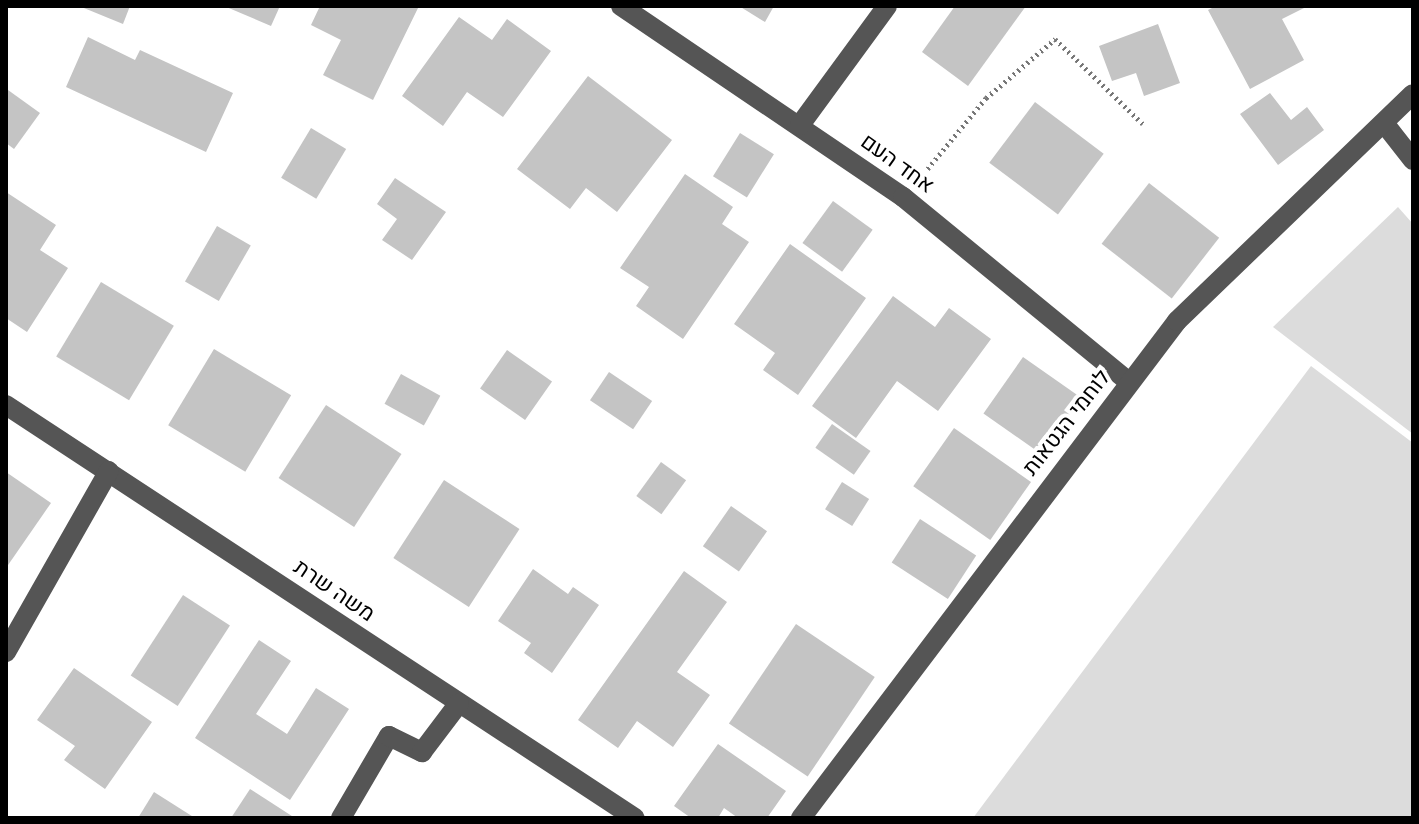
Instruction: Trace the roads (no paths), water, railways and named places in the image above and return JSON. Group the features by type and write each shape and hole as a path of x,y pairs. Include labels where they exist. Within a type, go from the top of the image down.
{"street":[{"name":"אחד העם","path":"621,6 903,197 1129,382"},
{"path":"800,125 887,6"},
{"name":"לוחמי הגטאות","path":"801,818 1177,321 1413,94"},
{"path":"1384,123 1413,160"},
{"name":"משה שרת","path":"6,405 635,818"},
{"path":"6,652 109,471"},
{"path":"341,818 389,736 422,752 459,703"}]}
